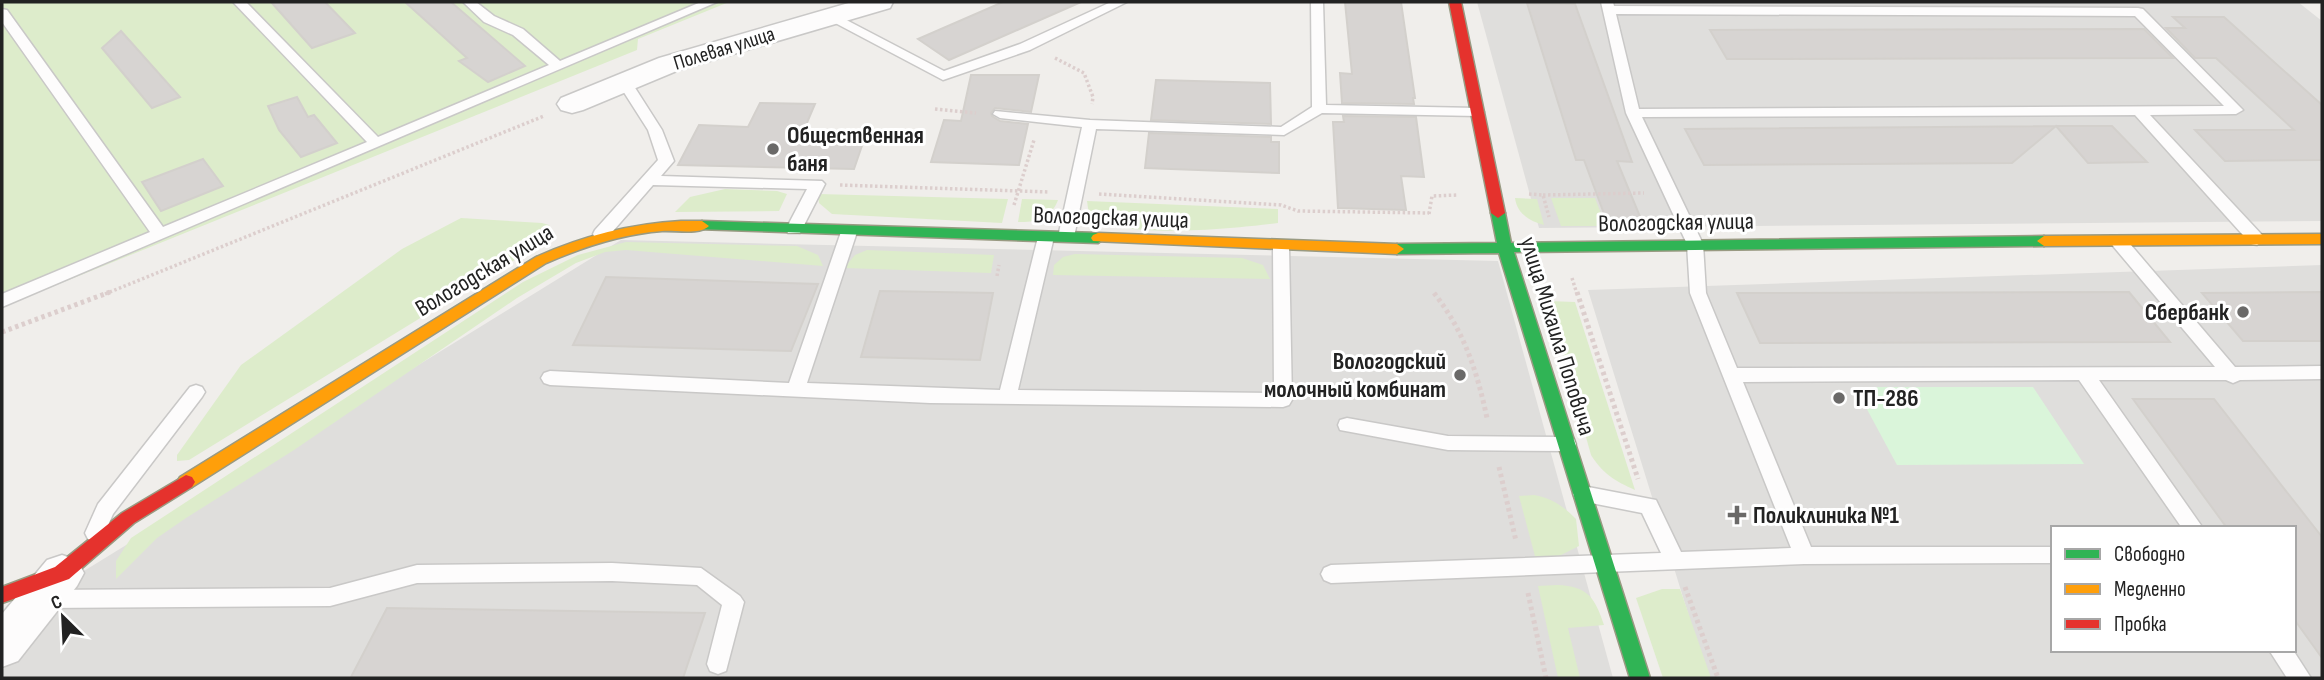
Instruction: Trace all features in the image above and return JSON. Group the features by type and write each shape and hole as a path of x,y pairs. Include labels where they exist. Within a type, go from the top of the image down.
{"street":[{"name":"Полевая улица","path":"572,104 669,64 880,2"},
{"name":"улица Михаила Поповича","path":"1455,2 1505,247 1640,678"},
{"name":"Вологодская улица","path":"48,579 128,518 524,269 566,247 622,229 668,225 1066,237 1366,250 1695,244 2322,239"},
{"path":"2,647 48,579"}],"lane":[{"path":"239,2 376,143"},
{"path":"469,2 489,19 518,32 558,66"},
{"path":"2,301 711,2"},
{"path":"828,16 894,48 943,76 1025,47 1121,2"},
{"path":"1317,2 1319,109"},
{"path":"1633,113 2236,110 2138,12 1609,6 1633,113 1695,244 1698,293 1804,556"},
{"path":"2,13 160,234"},
{"path":"601,234 666,161 662,142 654,126 625,83"},
{"path":"1000,114 1090,124 1284,131 1319,109 1477,112"},
{"path":"2138,110 2257,240"},
{"path":"1066,237 1090,124"},
{"path":"651,180 817,184 794,229"},
{"path":"796,390 849,232"},
{"path":"1008,395 1046,237"},
{"path":"2119,242 2232,376"},
{"path":"550,378 930,396 1283,400 1281,247"},
{"path":"1733,375 2232,376 2322,373"},
{"path":"2086,376 2192,526"},
{"path":"48,579 196,392"},
{"path":"1347,425 1448,443 1567,444"},
{"path":"1583,494 1649,506 1675,560"},
{"path":"1331,575 1804,556 2051,555"},
{"path":"48,579 330,597 417,574 612,572 701,577 733,602 718,664"},
{"path":"2281,652 2300,678"}],"path":[{"path":"1025,47 1084,73 1093,97 1090,124"},
{"path":"2,332 138,282 572,104"},
{"path":"935,109 1000,114"},
{"path":"1012,213 1040,119"},
{"path":"817,184 1074,193 1281,205 1298,211 1429,216 1432,196 1469,195"},
{"path":"1522,194 1670,192"},
{"path":"1543,195 1549,218"},
{"path":"1578,295 1649,506"},
{"path":"1675,560 1718,678"},
{"path":"1522,568 1546,678"}],"shaded area":[{"path":"1477,2 2298,2 2322,21 2322,221 1539,228"},
{"path":"621,240 1498,261 1613,678 2,678 2,671 71,579"},
{"path":"2322,265 2322,678 1708,678 1588,290"}],"green space":[{"path":"2,2 729,2 638,39 637,50 2,307"},
{"path":"725,189 777,191 787,194 779,211 675,212 690,197"},
{"path":"818,194 1008,199 1002,223 832,214 819,203"},
{"path":"1515,198 1537,199 1544,225 1525,216 1518,208"},
{"path":"1551,198 1595,198 1606,226 1561,226"},
{"path":"1022,199 1058,200 1052,211 1042,218 1018,222"},
{"path":"1087,201 1278,209 1278,223 1179,231 1125,228 1104,223 1089,215"},
{"path":"461,218 542,223 549,225 552,230 544,242 189,460 177,461 177,455 241,365 402,249"},
{"path":"626,242 797,246 818,255 823,266 626,250 605,252 576,263 517,298 294,450 186,518 157,538 116,579 116,561 131,538 523,282 578,255"},
{"path":"867,250 994,255 991,273 844,268 855,255"},
{"path":"1075,254 1242,258 1263,265 1270,279 1053,275 1054,265 1063,257"},
{"path":"1548,301 1575,302 1635,490 1610,476 1591,455"},
{"path":"1855,387 2033,387 2084,464 1897,465"},
{"path":"1534,495 1557,503 1576,519 1579,546 1559,556 1536,560 1519,496"},
{"path":"1538,586 1576,588 1589,595 1604,625 1568,628 1580,678 1558,678"},
{"path":"1662,589 1680,589 1711,678 1663,678 1636,598"}],"building":[{"path":"271,2 325,2 355,33 312,48"},
{"path":"405,2 451,2 525,66 488,82 459,61 467,58"},
{"path":"1003,2 1081,2 949,60 918,39"},
{"path":"1345,2 1401,2 1414,104 1342,103 1340,73 1352,74"},
{"path":"1527,3 1575,4 1632,162 1617,161 1641,219 1606,219 1584,160 1576,160"},
{"path":"2173,17 2224,17 2322,105 2322,160 2225,161 2195,130 2294,130 2216,58 2195,58 2166,28 2185,28"},
{"path":"2144,29 2173,58 1727,59 1710,30"},
{"path":"121,31 180,97 152,108 102,48"},
{"path":"971,75 1039,75 1031,112 995,108 991,113 1000,121 1028,124 1019,165 931,162 944,120 961,121"},
{"path":"1156,80 1270,83 1271,124 1151,120"},
{"path":"297,97 308,117 314,115 337,143 301,157 279,130 268,106"},
{"name":"Общественная баня","path":"760,103 815,104 803,132 866,134 854,169 678,165 699,125 748,127"},
{"path":"1343,116 1416,117 1424,177 1401,176 1406,210 1338,208 1333,122 1344,122"},
{"path":"2056,126 2112,126 2147,162 2088,163"},
{"path":"2056,126 2012,163 1704,165 1685,129"},
{"path":"1149,133 1271,137 1271,142 1279,142 1279,173 1145,168"},
{"path":"203,159 223,186 161,211 142,182"},
{"path":"606,277 818,284 791,351 573,345"},
{"path":"880,291 993,293 980,360 861,357"},
{"path":"2129,292 2170,342 1760,343 1737,293"},
{"path":"2322,292 2322,341 2243,341 2202,293"},
{"path":"2133,399 2214,399 2322,537 2322,658 2296,622 2296,526 2226,526"},
{"path":"387,608 705,613 683,678 351,677"}],"traffic: fast":[{"path":"1498,213 1505,247 1640,678"},
{"path":"702,226 1098,238"},
{"path":"1397,249 2044,241"}],"traffic: slow":[{"path":"186,482 541,260 580,244 620,233 660,227 702,226"},
{"path":"1098,238 1397,249"},
{"path":"2044,241 2322,239"}],"traffic: jam":[{"path":"1455,2 1498,213"},
{"path":"2,595 62,573 128,518 186,482"}],"place":[{"name":"Общественная баня","path":"773,149"},
{"name":"Сбербанк","path":"2243,312"},
{"name":"Вологодский молочный комбинат","path":"1460,375"},
{"name":"ТП-286","path":"1839,398"},
{"name":"Поликлиника №1","path":"1737,515"}]}
